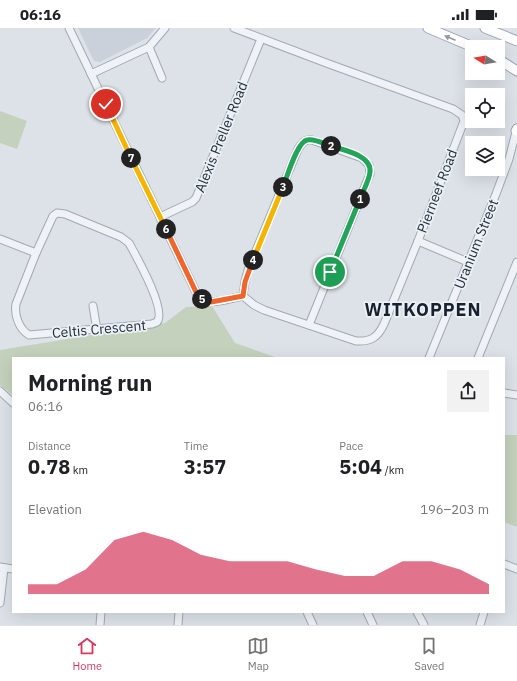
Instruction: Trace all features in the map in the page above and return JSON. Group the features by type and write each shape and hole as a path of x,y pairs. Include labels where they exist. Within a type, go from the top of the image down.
{"main road":[{"path":"428,28 465,44"},
{"path":"485,28 517,41"},
{"path":"501,34 517,33"},
{"path":"505,60 517,64"},
{"path":"505,63 517,71"}],"street":[{"path":"69,28 200,297 211,302 243,296 248,270 298,149 303,141 308,139 312,140 362,158 369,165 370,174 309,325"},
{"path":"91,74 149,48 165,28"},
{"name":"Pierneef Road","path":"234,28 453,109 462,115 464,121 464,125 418,241 384,324 377,336 368,341 356,341 258,307 243,296"},
{"name":"Alexis Preller Road","path":"160,217 192,202 196,198 261,39"},
{"path":"149,48 162,78"},
{"name":"Uranium Street","path":"429,357 496,194 509,159 517,129"},
{"name":"Celtis Crescent","path":"57,213 65,214 121,237 129,243 154,295 158,308 159,320 152,324 97,330 29,335 25,333 17,319 15,309 36,253 54,216 57,213"},
{"path":"0,239 36,253"},
{"path":"418,241 468,262"},
{"path":"478,357 517,262"},
{"path":"93,306 97,330"},
{"path":"0,391 12,402"},
{"path":"505,393 517,395"},
{"path":"505,564 517,569"},
{"path":"0,603 2,568 12,569"},
{"path":"100,625 101,613"},
{"path":"178,625 179,613"},
{"path":"182,613 182,625"},
{"path":"308,613 314,625"},
{"path":"367,613 373,625"},
{"path":"418,613 424,625"},
{"path":"480,625 484,613"}],"shaded area":[{"path":"78,28 156,28 147,38 100,62 94,61"}],"green space":[{"path":"0,111 27,121 17,149 0,143"},
{"path":"212,306 235,343 275,357 12,357 12,394 0,385 0,350 165,323 186,307"},
{"path":"505,435 517,435 517,527 505,522"}],"district":[{"name":"WITKOPPEN","path":"423,309"}],"route":[{"path":"106,104 196,292 203,300 211,302 243,296 248,270 298,149 305,140 312,140 356,155 366,161 369,165 370,174 330,272"}]}
